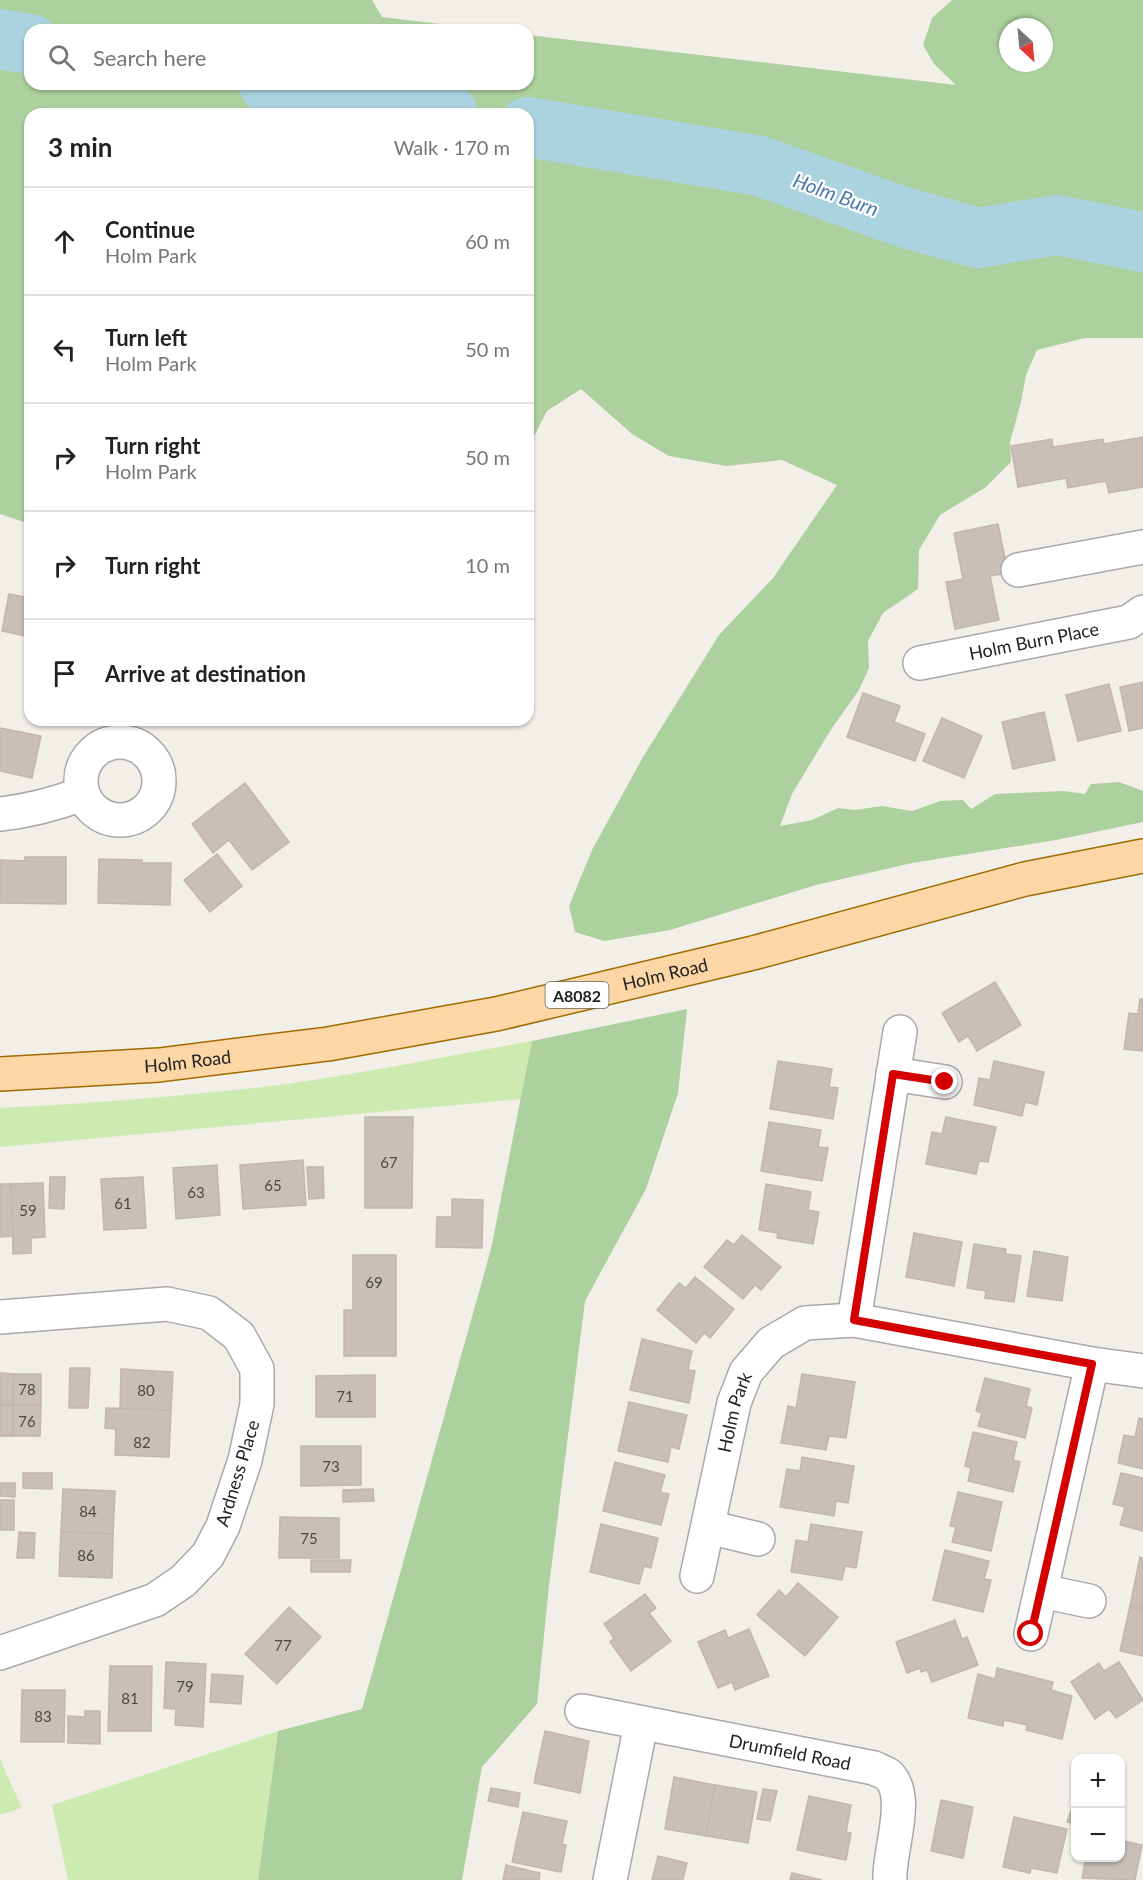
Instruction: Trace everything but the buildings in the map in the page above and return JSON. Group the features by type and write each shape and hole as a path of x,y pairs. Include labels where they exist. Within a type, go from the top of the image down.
{"main road":[{"name":"Holm Road","path":"0,1074 170,1064 328,1044 496,1014 753,953 1025,879 1143,856"}],"street":[{"path":"1018,570 1143,547"},
{"name":"Holm Burn Place","path":"920,663 1129,622 1143,612"},
{"path":"0,814 27,812 82,794"},
{"path":"854,1320 900,1032"},
{"path":"893,1074 945,1082"},
{"name":"Ardness Place","path":"0,1317 167,1304 209,1313 239,1336 257,1369 257,1404 245,1460 223,1526 208,1555 183,1581 155,1600 0,1653"},
{"name":"Holm Park","path":"697,1576 734,1403 746,1372 771,1343 805,1323 854,1320 1092,1364 1143,1371"},
{"path":"1031,1634 1092,1364"},
{"path":"708,1527 758,1539"},
{"path":"1041,1591 1089,1601"},
{"name":"Drumfield Road","path":"582,1711 874,1768 888,1775 895,1787 900,1807 889,1867 890,1880"},
{"path":"610,1880 640,1724"}],"green space":[{"path":"0,0 372,0 382,17 440,24 24,24 24,90 534,90 534,36 956,85 934,64 923,45 932,18 952,0 1143,0 1143,338 1085,338 1037,350 1026,375 1010,442 1011,462 986,487 940,515 919,550 918,589 883,613 868,641 869,668 859,690 830,731 792,794 780,826 812,820 838,808 855,810 882,806 912,811 940,801 963,800 971,809 995,794 1064,791 1085,794 1091,784 1119,782 1143,791 1143,822 1056,840 912,863 816,885 670,930 604,941 575,932 569,906 592,850 643,757 719,635 773,578 837,485 782,460 726,466 669,456 632,434 581,389 547,411 534,436 534,108 24,108 24,522 0,514"},
{"path":"687,1009 678,1093 646,1189 585,1301 549,1586 537,1704 482,1767 462,1880 258,1880 278,1731 362,1709 491,1249 532,1041"},
{"path":"532,1041 521,1099 0,1147 0,1108 127,1100 254,1088 359,1073"},
{"path":"278,1731 258,1880 68,1880 52,1805"},
{"path":"0,1759 22,1808 0,1815"}],"waterway":[{"name":"Holm Burn","path":"0,39 24,43"},
{"name":"Holm Burn","path":"305,90 412,108"},
{"name":"Holm Burn","path":"534,128 760,166 903,217 978,238 1057,225 1143,242"}],"route":[{"path":"945,1082 893,1074 854,1320 1092,1364 1031,1634"}]}
